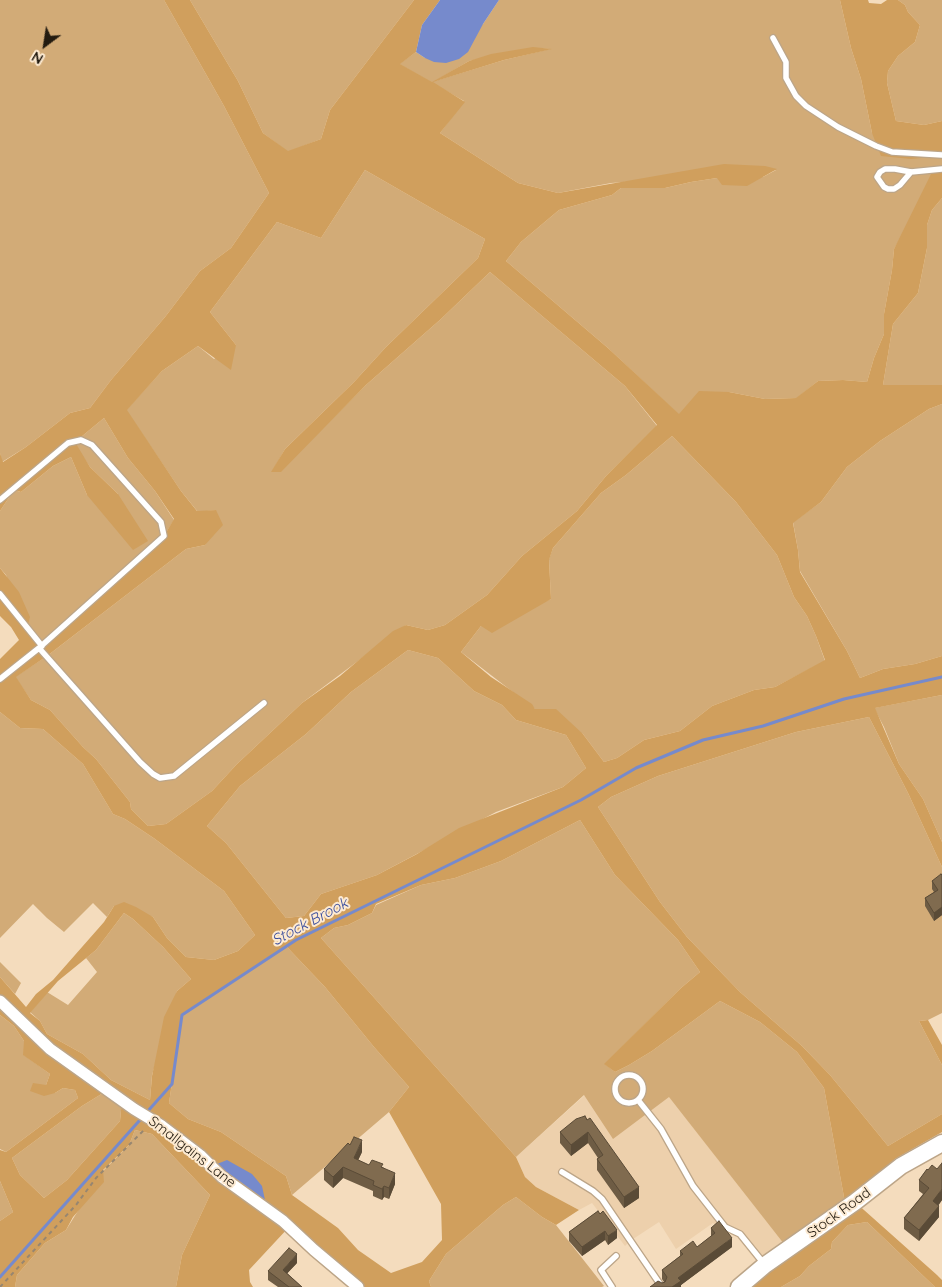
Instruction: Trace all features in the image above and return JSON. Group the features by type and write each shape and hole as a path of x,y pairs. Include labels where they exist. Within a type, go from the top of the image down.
{"main road":[{"name":"Stock Road","path":"739,1287 901,1166 942,1143"}],"street":[{"name":"Smallgains Lane","path":"0,1001 50,1049 200,1155 222,1177 283,1221 358,1287"}],"lane":[{"path":"773,38 786,62 786,78 796,96 806,106 838,127 892,152 942,155"},
{"path":"911,172 900,185 888,190 877,177 885,169 895,168 911,172 942,169"},
{"path":"0,500 68,443 81,440 92,445 161,522 164,536 41,647 0,679"},
{"path":"0,594 41,647 140,762 160,778 174,776 264,703"},
{"path":"623,1076 635,1076 643,1084 643,1090 638,1100 627,1103 618,1096 616,1085 623,1076"},
{"path":"638,1100 661,1129 693,1186 725,1227 740,1234 766,1265"},
{"path":"562,1172 593,1191 602,1199 662,1287"},
{"path":"612,1287 601,1270 616,1256"}],"path":[{"path":"0,1287 76,1205 96,1178 152,1120"}],"shaded area":[{"path":"0,0 164,0 224,106 269,193 231,248 200,271 165,317 111,380 90,408 70,413 26,447 2,462 0,453"},
{"path":"164,0 190,0 238,81 263,133 288,151 321,139 330,110 414,0 440,0 422,25 416,52 400,64 432,82 469,61 491,54 533,47 552,49 504,60 433,82 465,102 440,133 518,183 558,193 724,164 765,166 777,169 747,186 722,185 717,178 665,188 621,188 612,195 559,210 521,242 506,261 608,348 679,414 699,391 729,392 765,399 796,398 818,381 843,380 867,382 884,334 884,314 894,249 933,170 942,169 942,198 932,210 927,225 927,248 918,293 893,324 883,385 942,385 942,404 929,409 880,441 847,467 821,502 793,523 800,572 847,651 860,678 883,669 915,664 942,656 942,695 875,708 899,764 923,799 942,842 942,867 908,793 869,717 796,732 658,776 611,797 598,807 660,902 687,937 740,992 802,1046 830,1075 888,1146 942,1114 942,1132 895,1159 849,1206 855,1202 937,1275 942,1280 942,1287 935,1287 867,1222 848,1225 832,1242 831,1249 809,1266 800,1276 781,1287 744,1287 846,1208 824,1088 797,1052 760,1022 720,1001 652,1051 629,1065 615,1072 604,1064 681,988 700,972 678,940 615,875 580,820 501,861 455,878 421,885 376,904 372,913 348,925 334,928 321,938 516,1157 525,1177 536,1187 579,1210 556,1225 516,1197 503,1205 446,1254 429,1281 431,1287 358,1287 289,1227 249,1270 250,1282 253,1287 176,1287 182,1255 210,1195 152,1134 135,1130 129,1145 103,1170 104,1182 73,1217 66,1230 45,1243 17,1275 15,1287 0,1287 0,1221 13,1212 0,1181 0,1150 6,1152 78,1098 75,1090 63,1088 55,1093 44,1096 30,1091 33,1083 46,1085 50,1074 23,1055 24,1041 14,1026 0,1015 0,977 26,1007 36,994 53,980 104,922 114,906 124,902 153,917 167,938 186,957 214,960 238,951 255,935 224,891 155,839 125,819 113,814 83,764 43,729 20,728 0,712 0,659 19,640 11,627 0,616 0,568 19,592 30,617 27,628 42,645 164,536 174,519 155,491 128,458 104,418 75,442 90,467 118,494 148,541 133,550 87,495 71,457 53,466 21,492 14,490 0,511 0,453 3,462 70,413 90,408 111,380 165,317 200,271 231,248 269,193 224,106","holes":["365,170 485,239 478,258 285,449 271,472 281,472 366,385 441,319 490,272 625,386 657,425 606,476 577,511 522,556 487,595 445,625 428,630 406,625 393,631 340,676 302,703 237,764 212,791 166,824 148,826 131,809 130,802 96,759 50,710 31,700 16,677 47,656 186,549 205,545 223,525 216,510 197,511 181,491 127,410 162,371 198,346 231,370 236,345 210,312 277,222 321,238","672,436 736,502 777,555 794,597 807,616 825,660 775,687 754,690 712,706 680,731 644,740 617,758 604,762 583,734 556,709 535,709 532,704 491,677 461,652 481,626 492,633 551,599 549,560 553,548 601,493 626,475","408,650 438,658 474,691 502,705 516,720 566,735 586,768 563,787 459,828 417,854 377,875 321,894 304,916 286,918 226,843 207,826 240,786 306,734 351,692","124,913 163,947 191,979 177,991 164,1017 152,1076 150,1100 111,1080 83,1054 47,1034 40,1021 30,1013 58,981 96,950","286,946 325,987 409,1087 389,1112 441,1204 442,1240 422,1262 391,1273 358,1250 338,1228 292,1195 286,1176 221,1132 188,1119 169,1103 182,1015","108,1090 122,1100 120,1121 67,1180 44,1198 20,1175 12,1158 82,1106"]},
{"path":"190,0 414,0 330,110 321,139 288,152 263,133 238,81"},
{"path":"499,0 840,0 851,48 861,79 872,133 942,156 942,169 894,249 884,314 884,334 867,382 843,380 818,381 797,398 765,399 729,392 679,415 608,348 506,261 521,242 559,210 612,195 621,188 665,188 717,178 763,177 776,170 611,183 558,193 518,183 440,133 464,101 399,64 416,52 425,58 483,24","holes":["533,48 550,49 504,60 435,81 469,61"]},
{"path":"840,0 868,0 869,3 881,4 887,0 898,0 905,5 908,12 920,25 915,42 898,56 888,71 887,83 896,121 924,125 942,121 942,156 911,159 881,156 872,133 861,79 851,48"},
{"path":"898,0 942,0 942,121 924,125 896,121 887,83 888,71 898,56 915,42 920,25 908,12 905,5"},
{"path":"365,170 485,239 478,258 285,449 272,472 326,425 366,385 441,319 490,272 625,386 657,426 606,476 577,511 522,556 487,595 445,625 428,630 406,625 302,703 237,764 212,791 166,824 148,826 131,809 130,802 96,759 50,710 31,700 15,677 47,656 186,549 205,545 216,510 198,512 181,491 126,410 162,371 198,346 214,359 236,345 210,312 277,222 321,238"},
{"path":"942,198 942,385 883,385 893,324 918,293 927,248 927,225 932,210"},
{"path":"942,404 942,656 915,664 883,669 860,678 847,651 800,571 793,522 821,502 847,467 880,441 929,409"},
{"path":"104,418 128,458 155,491 174,520 164,536 42,646 27,627 6,575 0,568 0,511 14,490 21,492 53,466 71,457 87,495 118,494 90,467 75,442"},
{"path":"672,436 736,502 777,555 794,597 807,616 825,661 775,687 754,690 712,706 680,731 644,740 617,758 604,762 583,734 535,709 461,652 481,626 551,599 549,559 553,548 601,493 626,475"},
{"path":"408,650 438,658 474,691 502,705 516,720 566,735 586,768 563,787 496,812 377,875 321,894 304,916 286,918 226,843 207,826 240,786 306,734 351,692"},
{"path":"942,695 942,842 923,799 899,764 874,708"},
{"path":"0,712 20,728 43,729 83,764 113,814 125,819 155,839 224,891 255,935 238,951 214,960 186,957 167,938 153,917 114,906 107,917 93,903 64,932 33,904 0,938"},
{"path":"869,717 908,793 942,867 942,1013 928,1020 919,1021 942,1065 942,1114 888,1146 830,1075 802,1046 740,992 687,937 660,902 598,807 611,797 658,776 796,732"},
{"path":"580,820 615,875 678,940 700,972 681,988 605,1064 615,1072 629,1065 652,1051 720,1001 760,1022 797,1052 824,1088 846,1208 784,1244 669,1097 613,1139 584,1095 516,1157 321,938 334,928 348,925 372,913 376,905 421,885 455,878 501,861"},
{"path":"124,913 163,947 191,979 177,991 152,1075 150,1100 111,1080 83,1054 47,1034 40,1021 30,1012 47,992 68,1005 97,972 86,958 96,950"},
{"path":"286,946 325,987 409,1087 389,1112 292,1195 286,1176 221,1132 188,1119 169,1103 182,1015"},
{"path":"0,962 21,983 15,994 0,977"},
{"path":"0,1015 14,1026 24,1041 24,1055 50,1074 46,1085 55,1093 63,1088 75,1090 78,1098 6,1152 0,1149"},
{"path":"928,1020 942,1045 942,1065 919,1021"},
{"path":"108,1090 122,1100 120,1121 67,1180 44,1198 20,1175 12,1158 82,1106"},
{"path":"585,1095 669,1096 784,1244 757,1262 737,1237 723,1231 713,1223 676,1249 659,1222 625,1246 592,1203 579,1210 536,1187 525,1177 516,1157"},
{"path":"135,1130 152,1134 210,1195 182,1255 176,1287 15,1287 17,1275 45,1243 66,1230 103,1171 129,1145"},
{"path":"0,1181 13,1212 0,1221"},
{"path":"516,1197 556,1225 604,1286 431,1287 429,1281 446,1254 503,1205"},
{"path":"867,1222 935,1287 781,1287 800,1276 809,1266 831,1249 832,1242 848,1225"}],"water":[{"path":"440,0 499,0 468,52 459,59 446,63 434,62 416,52 422,25"},
{"path":"227,1160 252,1174 262,1186 265,1200 237,1183 221,1170 217,1164"}],"building":[{"path":"941,874 942,907 934,913 925,898 938,890 932,881"},
{"path":"585,1116 587,1120 590,1118 639,1187 624,1197 597,1159 603,1155 588,1132 571,1145 560,1132 576,1119"},
{"path":"354,1137 362,1140 354,1158 369,1165 372,1160 383,1164 381,1167 395,1173 389,1188 384,1186 382,1189 373,1185 374,1181 343,1167 333,1177 324,1169 348,1143 350,1145"},
{"path":"942,1163 942,1189 933,1201 939,1206 919,1230 904,1218 929,1188 919,1180 932,1165 937,1169"},
{"path":"598,1211 600,1214 603,1211 617,1230 608,1236 605,1231 582,1247 569,1232"},
{"path":"719,1221 732,1238 678,1278 681,1281 672,1287 650,1287 658,1281 665,1282 667,1277 662,1270 683,1254 680,1251 693,1241 697,1247 715,1233 711,1228"},
{"path":"289,1248 297,1254 283,1270 302,1287 289,1287 268,1271"}],"waterway":[{"name":"Stock Brook","path":"0,1277 172,1084 182,1015 296,940 581,800 636,768 703,740 763,726 844,699 942,677"}]}
